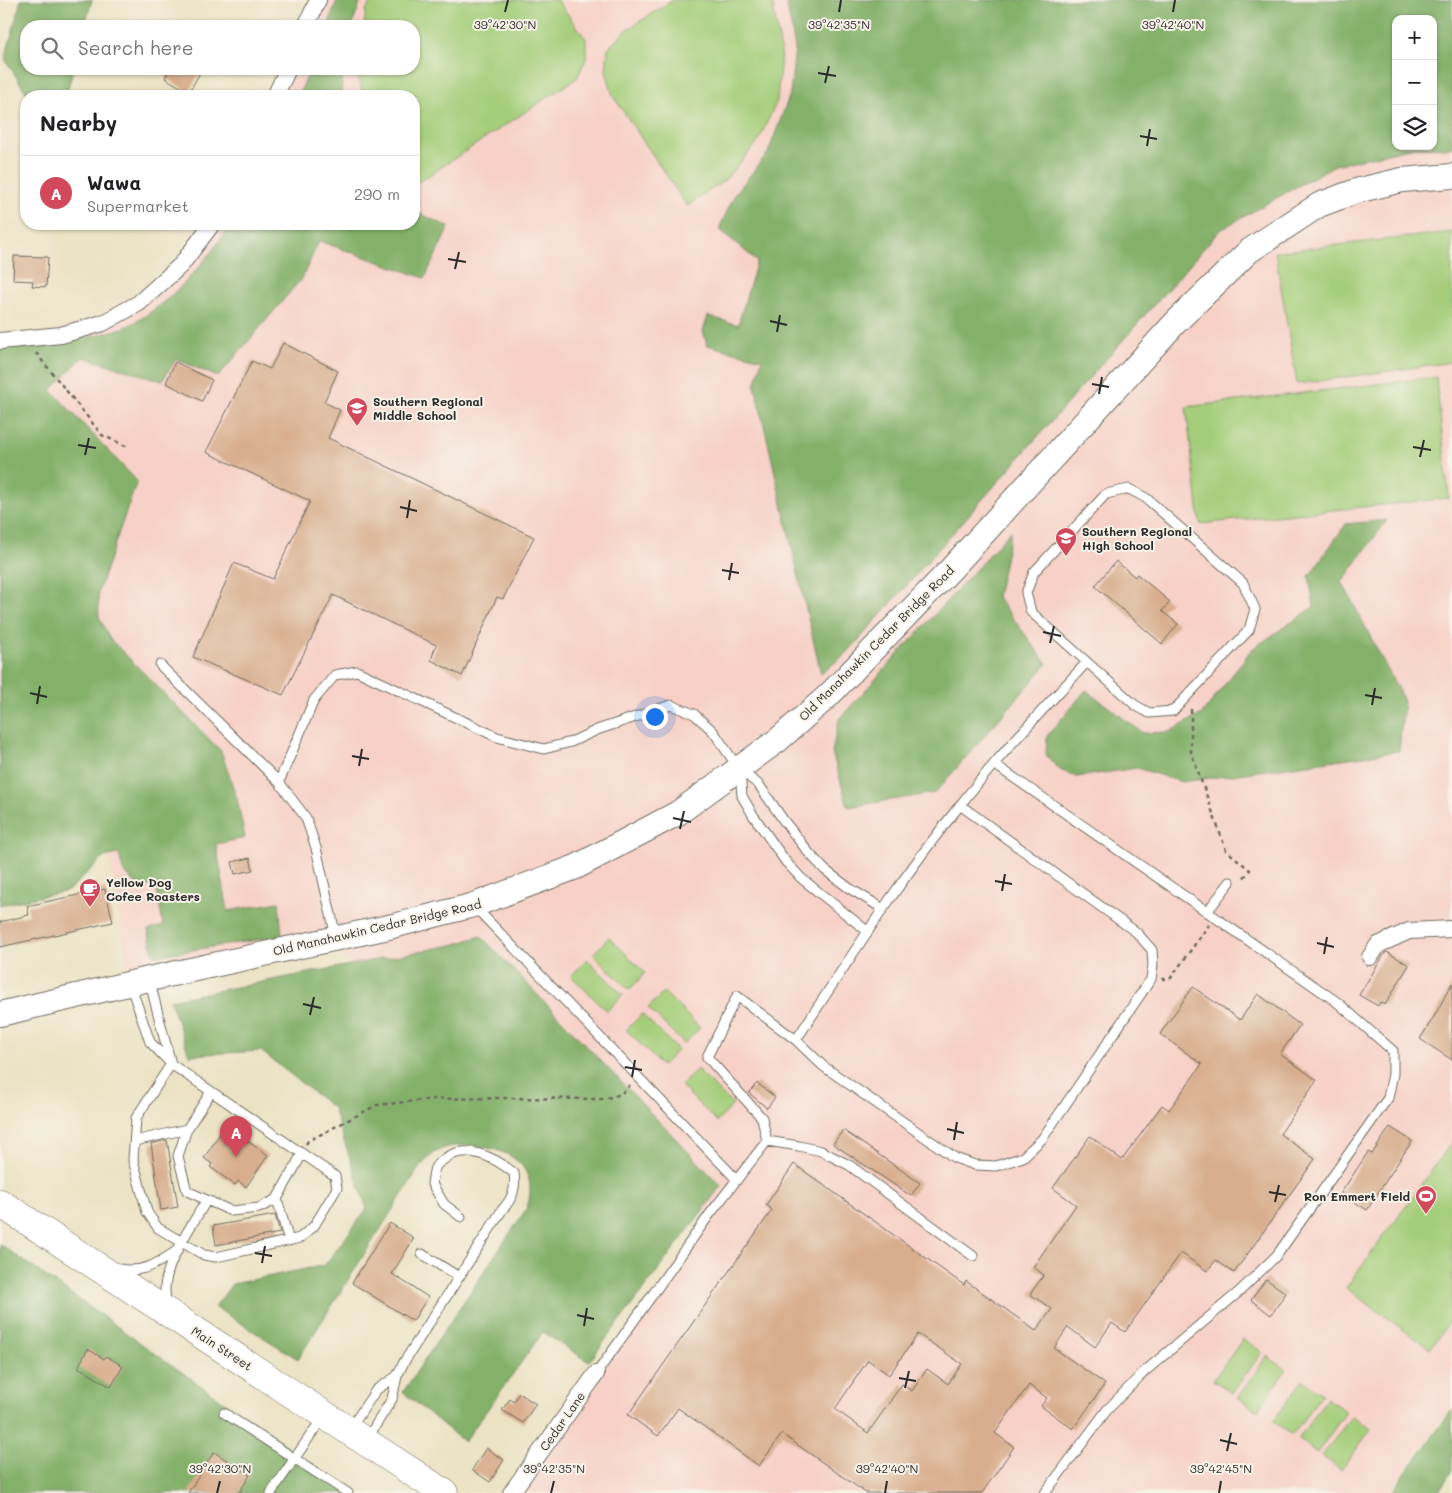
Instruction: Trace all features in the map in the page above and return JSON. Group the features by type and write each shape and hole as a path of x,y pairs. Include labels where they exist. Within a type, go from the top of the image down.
{"highway":[{"name":"Main Street","path":"0,1203 444,1493"}],"street":[{"path":"309,20 318,0"},
{"path":"278,90 285,75"},
{"name":"Old Manahawkin Cedar Bridge Road","path":"0,1014 336,937 392,926 474,905 576,867 678,813 778,740 828,696 968,550 1175,323 1249,251 1319,205 1356,191 1402,180 1452,176"},
{"path":"0,341 26,340 61,335 104,323 138,303 181,265 207,230"},
{"path":"1370,957 1378,945 1409,932 1452,929"},
{"name":"Cedar Lane","path":"511,1493 596,1374"}],"lane":[{"path":"1129,489 1146,498 1243,582 1255,609 1250,630 1191,692 1173,711 1149,712 1135,705 1031,612 1026,593 1034,572 1106,494 1129,489"},
{"path":"796,1040 882,908 960,805 994,764 1087,662"},
{"path":"160,665 279,782 306,818 316,848 336,937"},
{"path":"279,782 314,700 335,675 357,671 497,737 544,749 571,742 597,730 671,706 694,714 713,731 739,769 759,785 784,821 825,870 849,888 882,908"},
{"path":"994,764 1337,1002 1393,1050 1393,1074 1388,1098 1277,1255 1240,1290 1144,1372 1107,1410 1045,1493"},
{"path":"739,769 742,796 786,862 801,878 867,931"},
{"path":"596,1374 710,1214 767,1141 762,1118 707,1057 738,996 796,1040 823,1066 955,1158 975,1165 996,1166 1023,1157 1042,1138 1151,979 1153,965 1152,950 1136,932 960,805"},
{"path":"1211,914 1230,882"},
{"path":"474,905 737,1180"},
{"path":"139,982 150,1042 171,1064 335,1176 337,1188 314,1226 300,1238 216,1257 204,1256 180,1246 158,1228 147,1212 133,1160 136,1118 171,1064"},
{"path":"139,982 171,1064"},
{"path":"211,1092 187,1129 178,1156 187,1191 230,1211 259,1208 277,1199 302,1154"},
{"path":"135,1141 187,1129"},
{"path":"767,1141 821,1151 848,1165 973,1256"},
{"path":"357,1436 392,1399 397,1376 502,1210 510,1202 515,1185 514,1173 491,1158 471,1152 459,1152 450,1155 439,1163 434,1169 432,1184 444,1204 461,1217"},
{"path":"277,1199 289,1241"},
{"path":"168,1313 165,1291 167,1275 180,1246 206,1201"},
{"path":"95,1266 140,1270 154,1266 180,1246"},
{"path":"422,1254 459,1278"},
{"path":"357,1436 376,1390 397,1376"},
{"path":"224,1413 348,1493"},
{"path":"271,1493 325,1415"}],"path":[{"path":"26,340 102,435 128,447"},
{"path":"1191,692 1191,752 1226,850 1250,870 1241,881"},
{"path":"1151,979 1170,979 1211,914"},
{"path":"302,1154 308,1141 377,1105 443,1099 604,1099 621,1094 639,1078"}],"shaded area":[{"name":"Southern Regional High School","path":"318,0 1452,0 1452,1405 1389,1493 511,1493 710,1214 319,942 130,984 26,340 139,303 206,230 420,230 420,90 278,90 285,75 420,75 420,20 309,20"}],"green space":[{"path":"21,0 92,0 87,20 20,20 20,75 71,75 68,90 24,90 5,59"},
{"path":"337,0 361,0 354,20 330,20"},
{"path":"372,0 557,0 586,39 586,59 577,78 420,181 420,90 362,90 358,75 420,75 420,20 365,20 366,10"},
{"path":"673,0 772,0 781,52 777,101 758,142 725,180 687,206 613,96 606,71 608,48 628,29"},
{"path":"786,0 1452,0 1452,148 1437,148 1437,15 1392,15 1392,150 1402,150 1335,165 1220,230 848,652 821,674 755,386 762,359 707,345 703,331 708,316 738,325 757,261 719,229 735,194 768,153 790,94 795,48"},
{"path":"308,75 342,75 341,90 301,90"},
{"path":"420,214 449,227 425,278 319,241 302,278 218,377 176,359 162,381 83,357 51,390 137,481 98,592 99,617 110,639 221,751 237,799 245,838 216,844 228,911 279,902 282,936 154,956 148,930 163,926 156,884 140,888 123,871 119,854 104,857 68,891 0,905 0,349 77,339 110,332 132,324 174,293 200,266 227,230 420,230"},
{"path":"1452,232 1452,362 1297,384 1275,252"},
{"path":"1436,377 1449,498 1200,524 1186,407"},
{"path":"1387,520 1342,582 1404,701 1399,751 1182,782 1137,768 1076,777 1060,770 1046,755 1047,736 1086,690 1143,733 1169,732 1202,714 1252,649 1314,607 1309,576 1346,524"},
{"path":"1011,531 997,597 1047,664 935,793 848,807 832,752 839,719"},
{"path":"481,936 721,1186 589,1362 543,1332 464,1442 403,1392 527,1208 530,1194 529,1181 525,1171 519,1162 510,1156 486,1148 465,1145 453,1146 442,1149 430,1157 419,1168 298,1359 215,1307 232,1284 325,1265 367,1209 333,1108 261,1051 189,1055 170,1000 452,945"},
{"path":"609,937 645,973 629,990 593,954"},
{"path":"587,959 623,995 607,1011 571,976"},
{"path":"664,992 700,1028 684,1044 648,1008"},
{"path":"642,1014 678,1050 662,1066 626,1030"},
{"path":"697,1069 733,1105 717,1122 681,1086"},
{"name":"Ron Emmert Field","path":"1452,1142 1452,1318 1430,1349 1346,1288"},
{"path":"0,1244 353,1493 0,1493"},
{"path":"1243,1339 1262,1352 1232,1393 1213,1380"},
{"path":"1267,1356 1286,1370 1257,1411 1238,1397"},
{"path":"1303,1380 1322,1394 1292,1435 1273,1421"},
{"path":"1327,1398 1346,1412 1317,1453 1298,1439"},
{"path":"1452,1410 1452,1472 1437,1493 1391,1493"},
{"path":"1352,1416 1371,1429 1341,1470 1322,1456"}],"building":[{"path":"167,75 199,75 190,90 186,90 165,78"},
{"path":"14,256 48,257 46,287 32,286 33,281 13,280"},
{"path":"283,343 338,371 324,402 340,410 328,438 534,537 503,599 497,597 462,676 431,660 436,645 333,595 283,695 193,657 234,563 273,579 310,501 206,452 252,361 270,369"},
{"path":"175,362 212,380 202,401 166,383"},
{"path":"1116,561 1135,577 1137,574 1170,602 1162,611 1178,624 1162,644 1095,586"},
{"path":"250,858 253,870 235,874 232,862"},
{"path":"105,889 113,922 0,947 0,922 29,915 27,906"},
{"path":"1387,952 1409,965 1385,1005 1380,1002 1378,1006 1359,995"},
{"path":"1452,983 1452,1060 1420,1039"},
{"path":"1193,987 1240,1020 1258,994 1300,1025 1280,1054 1317,1080 1280,1134 1315,1159 1234,1273 1216,1260 1207,1271 1181,1253 1125,1332 1112,1323 1095,1347 1068,1327 1054,1348 1105,1384 1073,1429 1041,1406 1047,1398 1029,1385 995,1433 1014,1447 982,1493 866,1493 782,1434 759,1466 678,1408 658,1436 628,1415 772,1210 766,1205 794,1164 964,1285 966,1281 1036,1331 1052,1309 1030,1294 1044,1275 1033,1267 1076,1205 1053,1188 1090,1136 1122,1160 1162,1105 1169,1110 1202,1064 1160,1034","holes":["918,1334 962,1364 948,1384 927,1369 912,1391 902,1384 868,1433 835,1409 868,1360 889,1375"]},
{"path":"757,1083 775,1097 767,1108 749,1093"},
{"path":"225,1126 268,1155 246,1187 238,1181 235,1185 210,1167 212,1164 204,1158"},
{"path":"1390,1127 1412,1141 1367,1210 1341,1193 1368,1152 1372,1154"},
{"path":"843,1130 920,1183 911,1196 833,1144"},
{"path":"167,1140 178,1207 161,1210 151,1144"},
{"path":"275,1215 280,1233 216,1245 213,1226"},
{"path":"390,1223 414,1238 392,1274 428,1297 413,1321 352,1283"},
{"path":"1266,1279 1286,1293 1271,1315 1251,1300"},
{"path":"88,1349 104,1359 106,1356 123,1366 111,1387 78,1367"},
{"path":"519,1393 536,1404 523,1423 502,1410 510,1399 514,1402"},
{"path":"486,1448 504,1460 490,1482 472,1470"},
{"path":"214,1452 250,1475 239,1493 188,1493"}],"place":[{"name":"Southern Regional Middle School","path":"357,427"},
{"name":"Southern Regional High School","path":"1066,557"},
{"name":"Yellow Dog Cofee Roasters","path":"90,908"},
{"name":"Wawa","path":"236,1157"},
{"name":"Ron Emmert Field","path":"1426,1215"}]}
